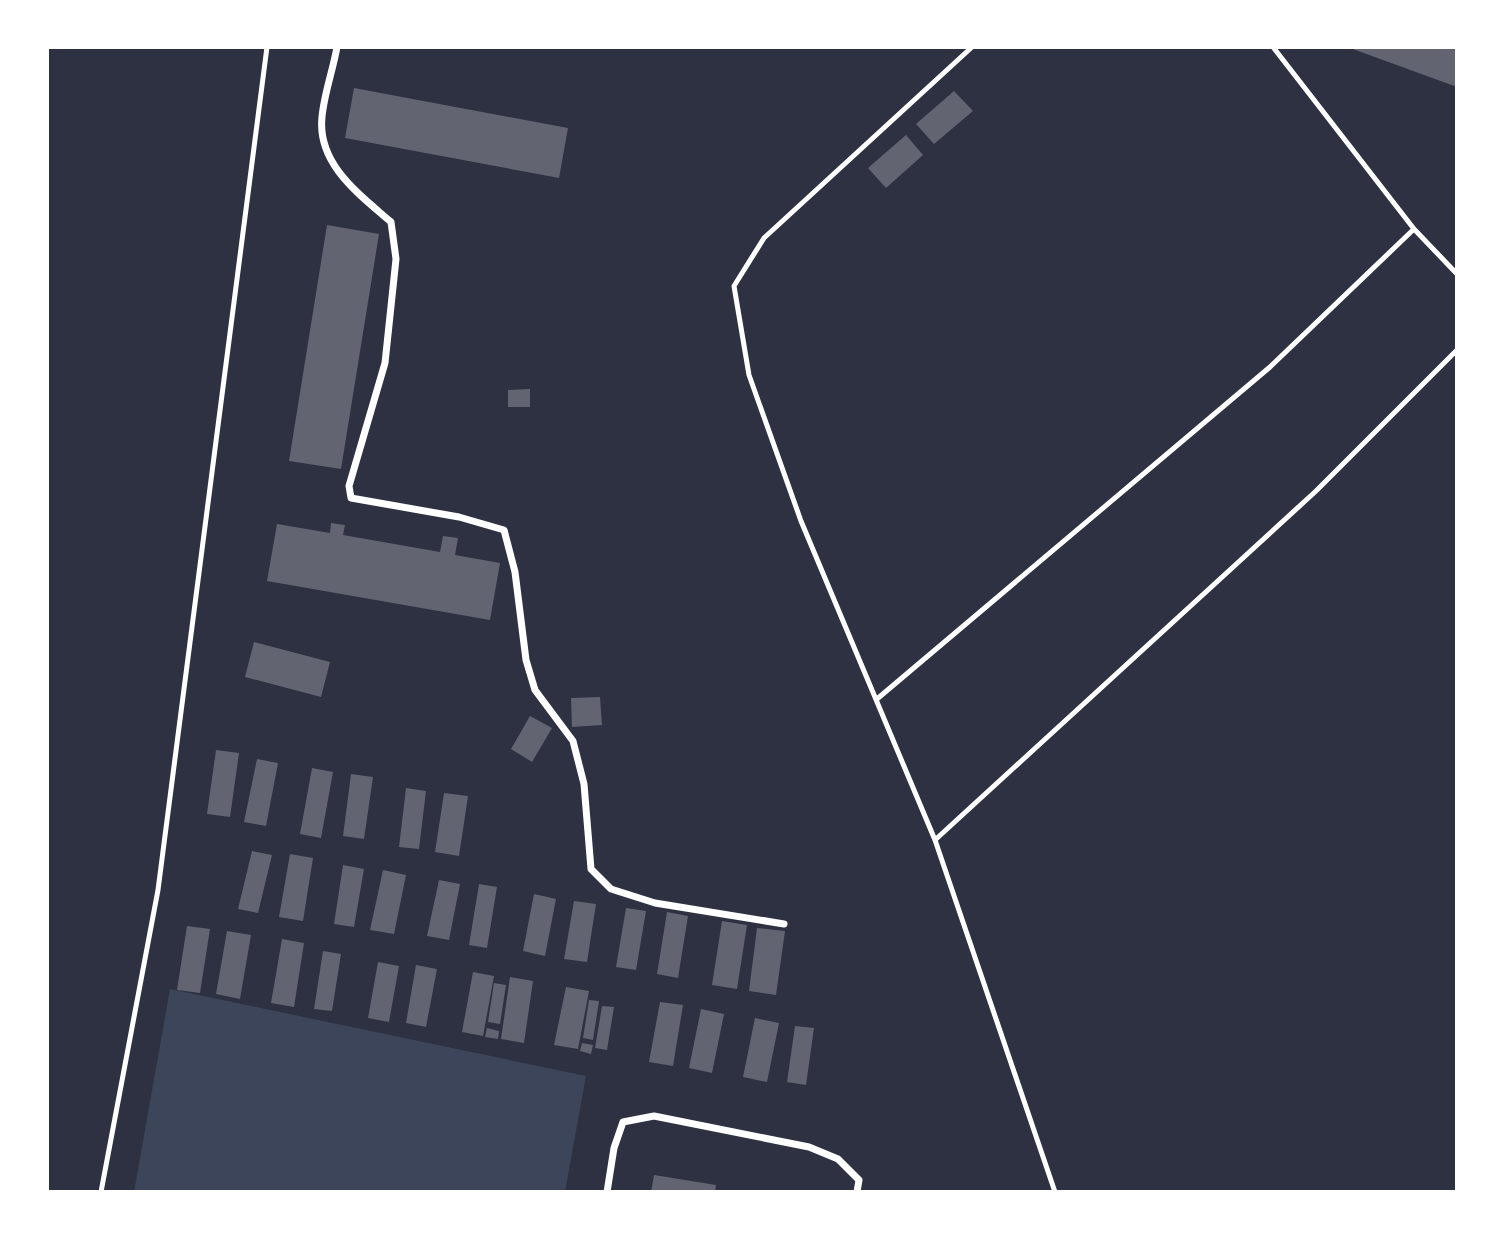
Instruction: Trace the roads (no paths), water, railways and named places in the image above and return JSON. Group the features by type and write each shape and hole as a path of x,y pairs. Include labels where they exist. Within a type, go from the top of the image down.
{"street":[{"path":"337,47 321,118 326,156 357,192 391,222 396,259 385,363 349,486 351,498 459,517 504,530 515,572 526,660 534,690 573,741 584,784 592,869 611,889 655,902 784,924"},
{"path":"607,1192 614,1148 623,1122 654,1116 809,1147 838,1159 859,1180 857,1192"}],"lane":[{"path":"101,1192 158,890 267,47"},
{"path":"972,47 764,238 734,286 749,375 801,521 935,840 1055,1192"},
{"path":"1273,47 1414,229 1457,274"},
{"path":"877,699 1270,367 1414,229"},
{"path":"935,840 1317,491 1457,350"}]}
